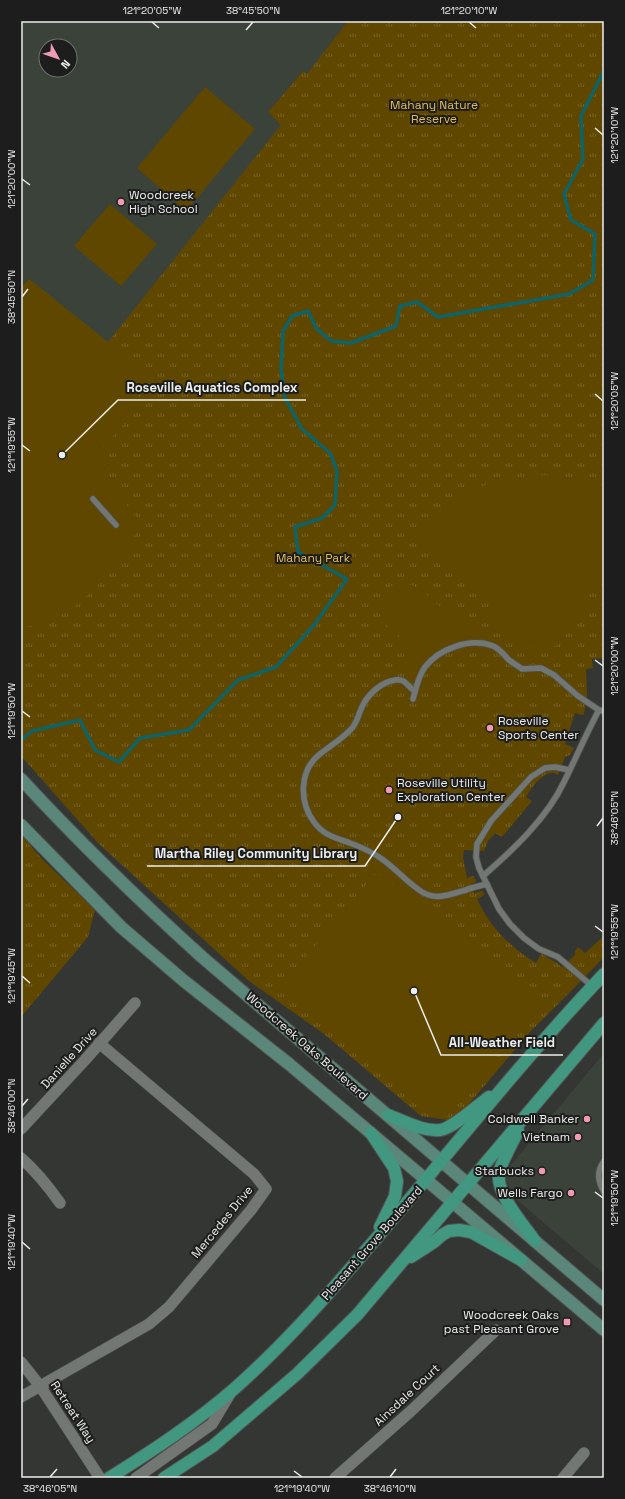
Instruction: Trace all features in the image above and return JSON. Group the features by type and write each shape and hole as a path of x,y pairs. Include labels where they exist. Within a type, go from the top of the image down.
{"main road":[{"name":"Woodcreek Oaks Boulevard","path":"21,779 81,844 142,903 202,957 604,1300"},
{"name":"Woodcreek Oaks Boulevard","path":"21,825 121,927 184,981 289,1064 604,1330"},
{"name":"Pleasant Grove Boulevard","path":"109,1478 160,1445 232,1390 310,1314 370,1246 553,1028 604,974"},
{"path":"164,1478 213,1446 297,1374 357,1314 604,1023"},
{"path":"388,1115 427,1130 441,1130 450,1127 506,1085"},
{"path":"525,1116 499,1171 499,1180 503,1195 535,1241"},
{"path":"370,1246 393,1201 397,1187 394,1168 371,1133"},
{"path":"401,1262 434,1242 442,1235 459,1230 471,1232 522,1260"}],"street":[{"name":"Danielle Drive","path":"21,1129 135,1003"},
{"name":"Mercedes Drive","path":"40,1386 149,1324 169,1306 251,1210 266,1189 248,1169 99,1044"},
{"path":"21,1158 48,1184 60,1203"},
{"name":"Ainsdale Court","path":"335,1478 411,1411 496,1330"},
{"name":"Retreat Way","path":"21,1362 40,1386 100,1478"},
{"path":"21,1397 40,1386"},
{"path":"136,1478 212,1424 232,1390"},
{"path":"563,1478 584,1453"}],"lane":[{"path":"93,499 116,526"},
{"path":"413,699 421,674 426,666 450,649 468,643 477,643 492,646 502,652 509,660 522,669 541,668 554,676 578,696 601,710 551,804 520,842 482,876"},
{"path":"415,691 402,680 395,680 380,685 364,703 352,727 338,740 318,754 312,762 308,769 303,791 306,811 315,824 324,833 355,845 375,855 392,866 423,892 444,897 486,884"},
{"path":"569,770 555,767 545,768 531,777 491,821 477,844 476,857 486,884 499,909 510,924 524,938 540,949 558,957 592,986"},
{"path":"604,1161 599,1168 598,1178 604,1192"}],"shaded area":[{"name":"Woodcreek High School","path":"21,21 348,21 307,75 303,71 268,112 282,125 108,343 29,279 21,288"},
{"path":"604,1053 604,1274 517,1200 508,1187 506,1179 510,1166"}],"green space":[{"name":"Mahany Park","path":"348,21 604,21 604,658 592,659 593,668 586,669 587,695 584,714 575,713 565,744 574,748 570,755 565,757 558,775 549,773 539,779 531,788 526,797 532,801 502,837 495,833 488,841 484,851 464,850 463,857 467,878 473,876 476,880 476,882 470,885 474,893 482,891 484,893 484,895 477,899 488,919 509,943 527,957 536,963 541,954 562,967 575,955 575,951 578,947 585,953 604,936 604,957 530,1032 462,1112 448,1120 421,1116 324,1034 249,981 99,844 21,756 21,288 29,279 108,342 281,125 268,112 303,71 307,74"},
{"path":"205,87 255,129 186,211 137,168"},
{"path":"110,204 157,244 121,286 74,246"},
{"path":"29,279 149,376 123,425 101,449 106,476 139,522 130,544 113,568 93,590 75,606 63,614 49,620 27,627 21,627 21,288"},
{"path":"555,475 586,482 604,489 604,572 580,601 588,608 556,646 526,647 490,614 495,608 432,557 416,542 413,542 444,510 459,498 475,489 492,483 511,479"},
{"path":"400,583 412,585 426,594 439,606 448,605 477,631 476,638 456,642 432,655 419,670 414,680 412,669 402,661 410,652 408,643 385,624 380,616 380,603 383,593 391,586"},
{"path":"21,835 42,859 95,910 88,937 21,1017"},
{"path":"377,872 396,888 425,902 543,1001 446,1117 375,1058 370,1064 352,1049 357,1043 285,982"}],"waterway":[{"path":"21,740 32,731 80,720 95,750 119,762 140,738 189,730 238,680 276,667 314,625 347,579 298,552 295,527 322,518 335,505 337,470 330,453 302,429 285,398 281,369 283,331 292,316 308,311 316,328 331,341 351,343 396,326 400,306 417,302 438,317 569,294 593,280 595,234 571,220 564,194 583,159 581,116 604,71"}],"place":[{"name":"Woodcreek High School","path":"121,202"},
{"name":"Roseville Aquatics Complex","path":"62,455"},
{"name":"Roseville Sports Center","path":"490,728"},
{"name":"Roseville Utility Exploration Center","path":"389,790"},
{"name":"Martha Riley Community Library","path":"398,817"},
{"name":"All-Weather Field","path":"414,991"},
{"name":"Coldwell Banker","path":"587,1119"},
{"name":"Vietnam","path":"578,1137"},
{"name":"Starbucks","path":"542,1171"},
{"name":"Wells Fargo","path":"571,1193"},
{"name":"Woodcreek Oaks past Pleasant Grove","path":"567,1322"}],"park label":[{"name":"Mahany Nature Reserve","path":"434,112"}]}
